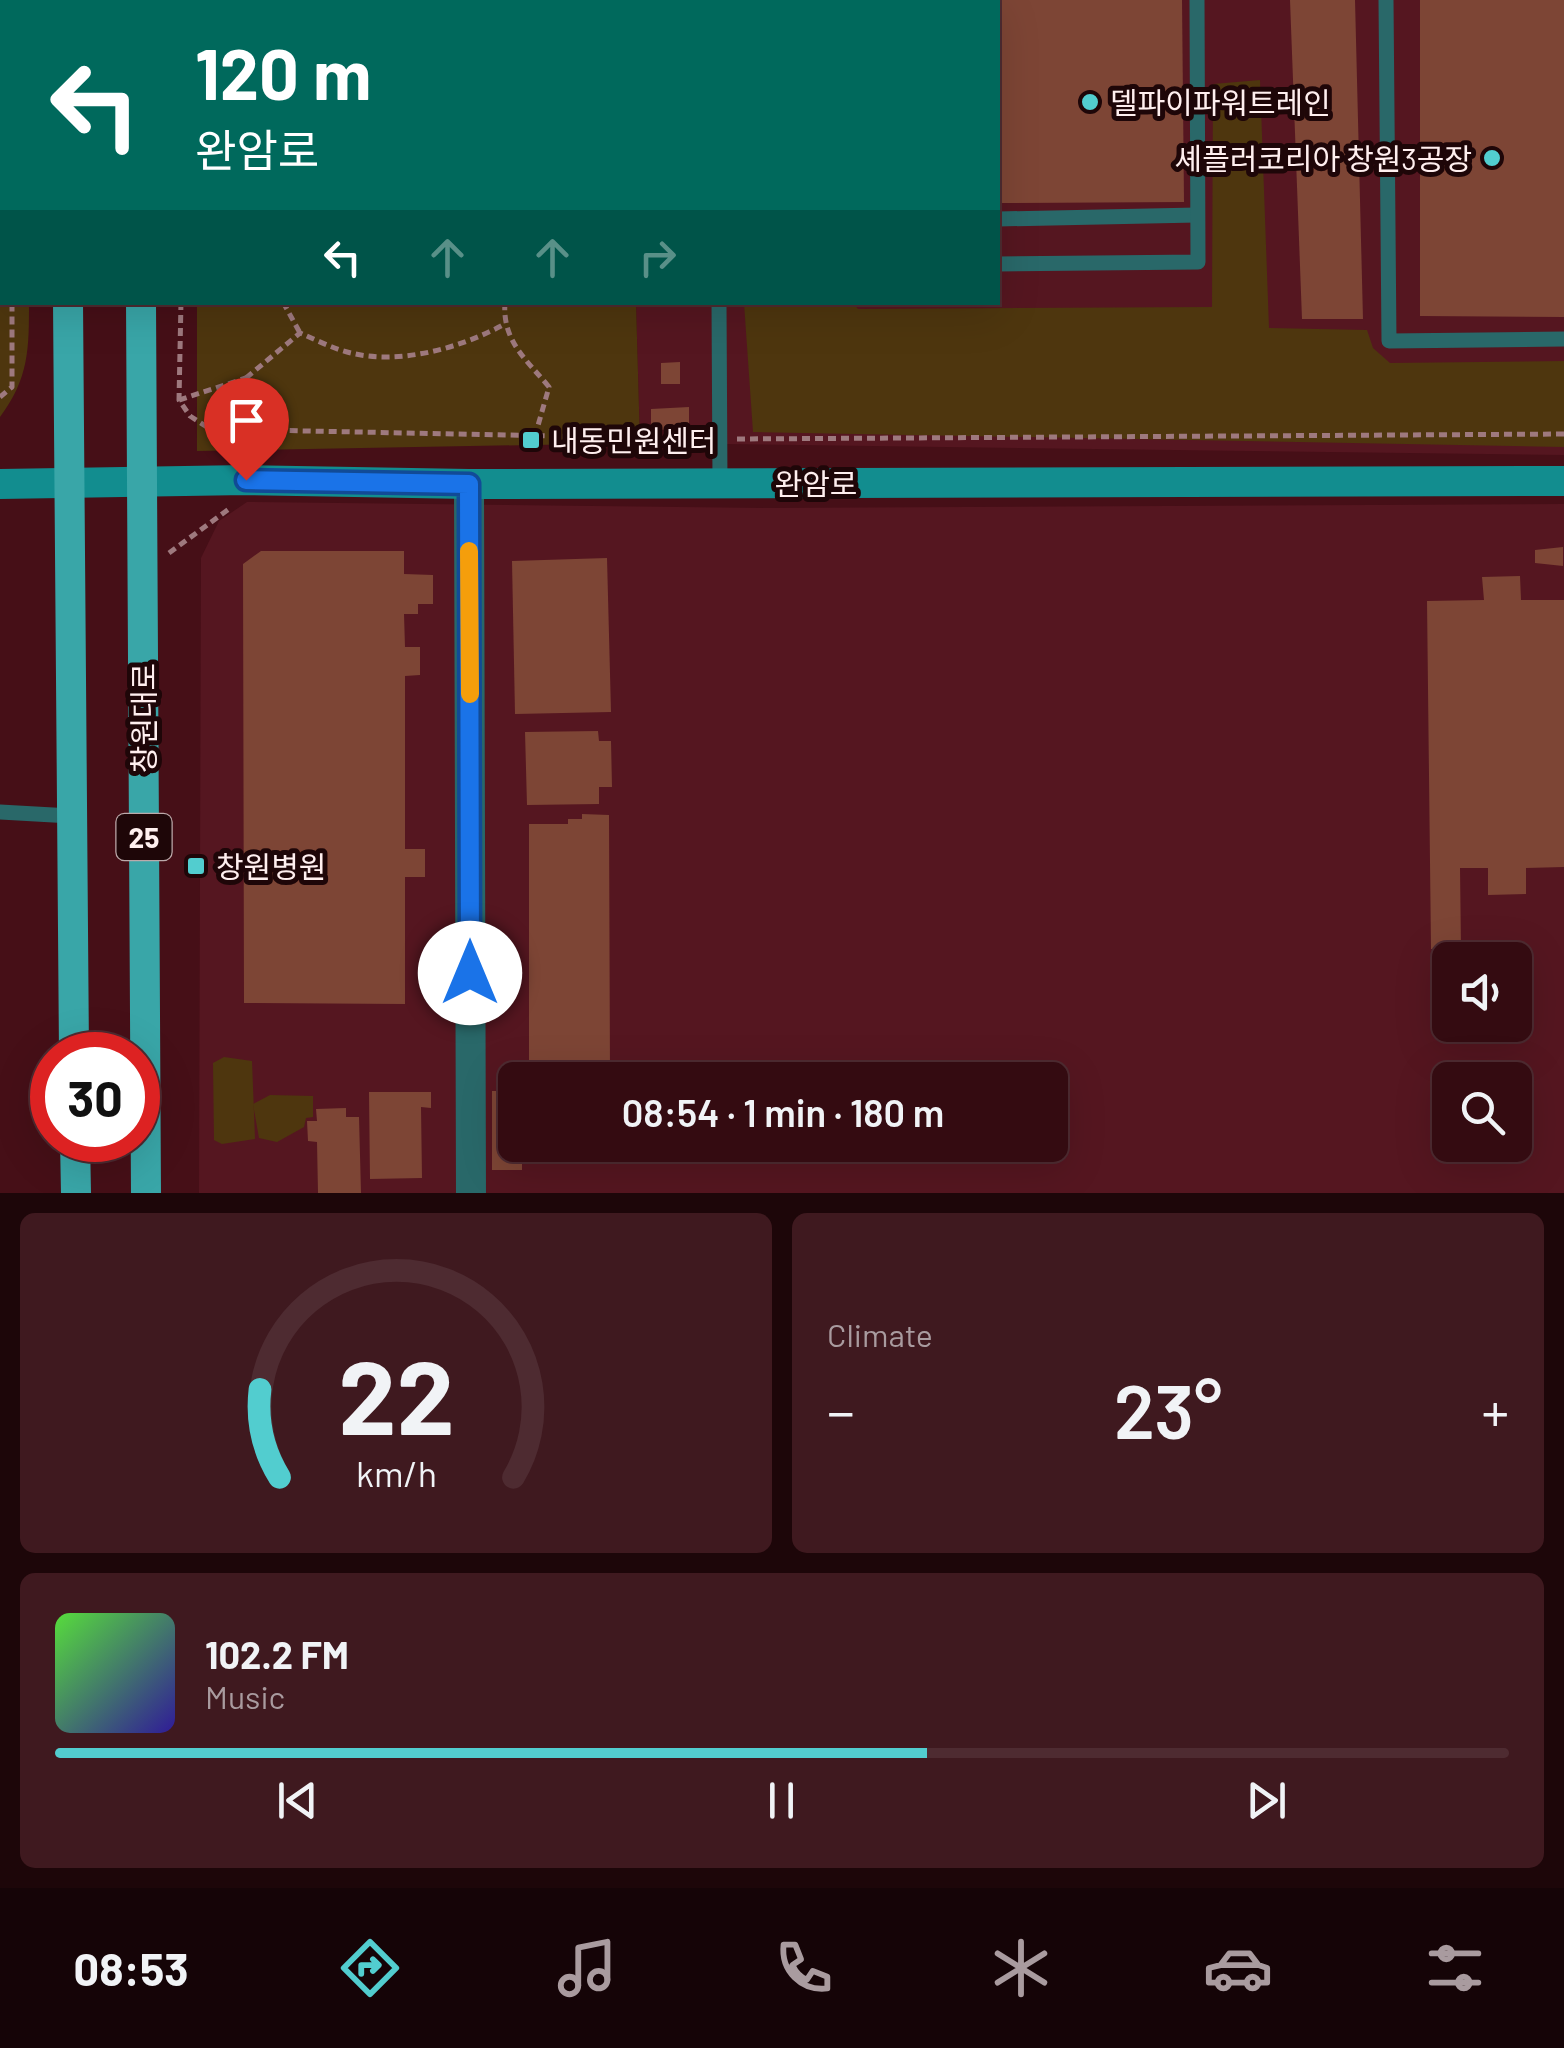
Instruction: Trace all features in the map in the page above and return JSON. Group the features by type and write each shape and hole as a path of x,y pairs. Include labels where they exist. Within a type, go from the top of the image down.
{"main road":[{"name":"25","path":"68,305 74,1032"},
{"name":"창원대로","path":"142,305 146,1193"},
{"name":"완암로","path":"0,484 1564,481"},
{"path":"75,1162 76,1193"}],"street":[{"path":"469,484 471,1193"}],"lane":[{"path":"1000,264 1198,262 1197,0"},
{"path":"1386,0 1389,340 1564,339"},
{"path":"1000,218 1198,216"},
{"path":"719,305 720,484"},
{"path":"0,812 72,816"}],"path":[{"path":"0,397 12,387 12,305"},
{"path":"182,305 179,400 190,416 210,429 720,439 1564,434"},
{"path":"285,305 300,333 352,354 402,357 480,338 503,325"},
{"path":"505,305 503,325 548,388 535,436"},
{"path":"179,400 246,378 300,333"},
{"path":"246,378 256,390 247,430"},
{"path":"168,554 243,498"}],"shaded area":[{"path":"1000,0 1564,0 1564,455 640,443 636,305 1000,305"},
{"path":"1260,80 1269,328 1367,330 1373,348 1390,363 1564,361 1564,447 753,432 744,305 855,305 858,309 1212,307 1213,84"},
{"path":"0,305 29,305 22,376 0,417"},
{"path":"197,305 636,305 640,443 197,451"},
{"path":"247,502 769,508 1564,504 1564,1193 199,1193 201,558 219,521"},
{"path":"224,1057 252,1061 255,1139 222,1144 214,1140 213,1063"},
{"path":"270,1095 313,1096 313,1117 306,1118 304,1127 277,1142 259,1138 253,1104"}],"building":[{"name":"델파이파워트레인","path":"1000,0 1182,0 1184,202 1000,203"},
{"path":"1290,0 1355,0 1363,319 1302,319"},
{"name":"셰플러코리아 창원3공장","path":"1420,0 1564,0 1564,317 1420,316"},
{"path":"680,362 680,384 661,384 661,363"},
{"path":"689,407 689,429 651,430 651,409"},
{"path":"1563,547 1563,566 1535,563 1535,550"},
{"path":"261,551 404,551 404,574 433,575 433,604 418,604 418,614 404,614 405,647 420,647 420,675 405,676 405,849 425,849 425,877 405,877 405,1004 244,1003 243,564"},
{"path":"607,558 611,712 515,714 512,561"},
{"path":"1520,576 1521,600 1564,600 1564,867 1526,868 1526,894 1488,895 1488,868 1460,868 1461,942 1432,942 1431,949 1427,601 1484,600 1482,577"},
{"path":"598,731 599,741 611,741 612,787 599,787 599,804 527,805 525,732"},
{"path":"582,814 609,815 610,1062 529,1062 529,824 568,824 568,819 582,819"},
{"path":"492,1091 498,1091 498,1162 522,1162 522,1170 492,1170"},
{"path":"369,1092 431,1092 431,1108 421,1107 422,1178 370,1179"},
{"path":"346,1108 346,1117 359,1117 361,1193 318,1193 317,1142 308,1141 307,1121 317,1121 316,1109"}],"slow traffic":[{"path":"469,551 470,694"}],"place":[{"name":"델파이파워트레인","path":"1090,102"},
{"name":"셰플러코리아 창원3공장","path":"1492,158"},
{"name":"내동민원센터","path":"531,440"},
{"name":"창원병원","path":"196,866"}],"route":[{"path":"246,480 469,484 470,973"}]}
